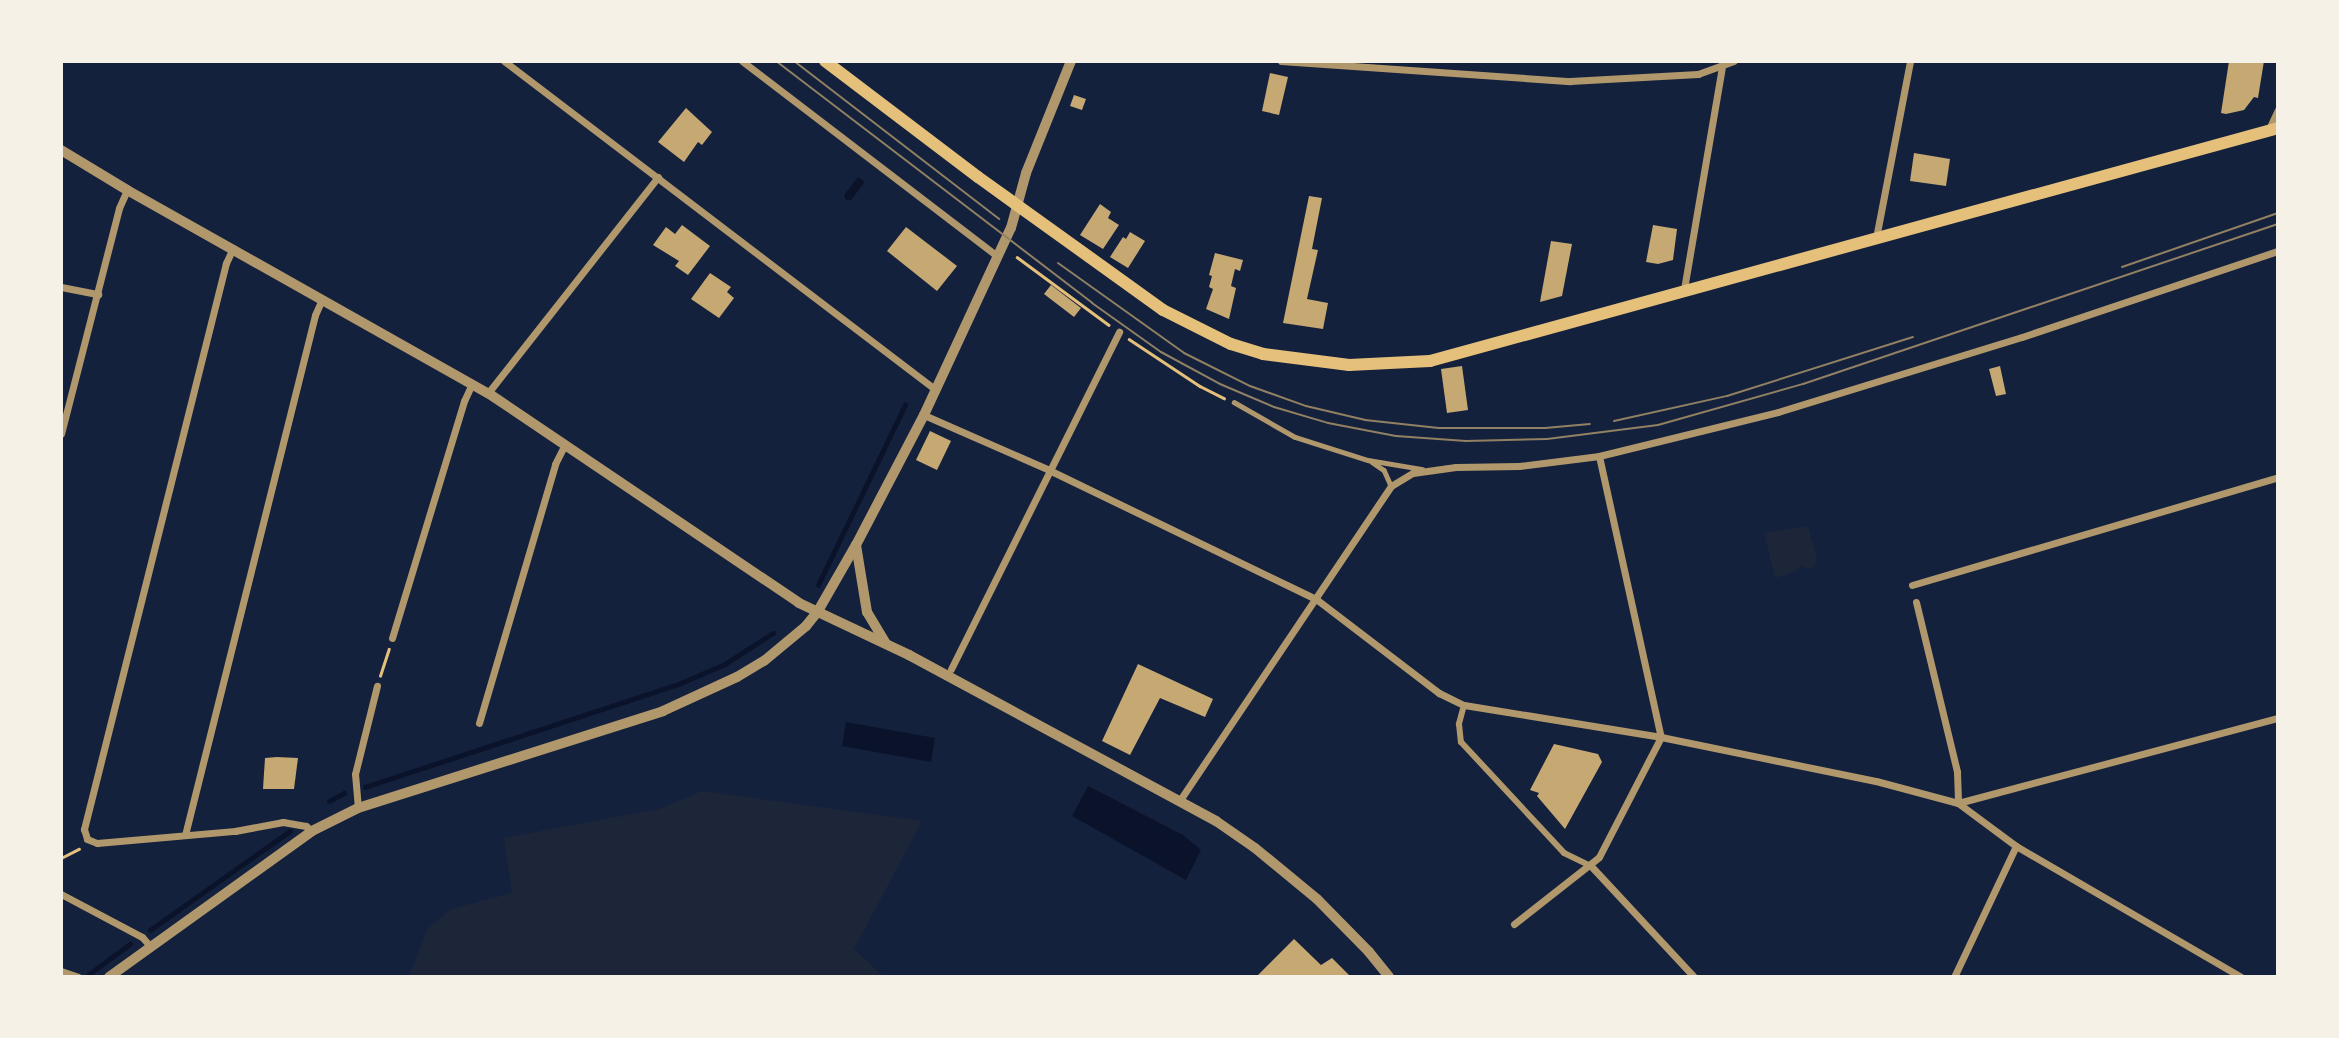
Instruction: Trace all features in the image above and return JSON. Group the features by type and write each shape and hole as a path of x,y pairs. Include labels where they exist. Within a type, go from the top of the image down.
{"main road":[{"path":"825,61 1140,294 1192,326 1252,351 1349,365 1430,361 2273,129"}],"street":[{"path":"504,61 936,390"},
{"path":"741,61 998,257"},
{"path":"109,977 312,831 358,808 663,711 708,692 764,661 806,626 818,611 856,545 936,390 1011,228 1016,203 1071,61"},
{"path":"1280,61 1570,80 1698,74 1734,61"},
{"path":"1876,239 1910,61"},
{"path":"1684,289 1723,64"},
{"path":"2273,129 2278,110"},
{"path":"61,150 127,190 488,393 780,592 886,644 1180,800 1255,848 1317,899 1370,952 1389,977"},
{"path":"488,393 658,177"},
{"path":"61,434 119,208 127,190"},
{"path":"233,248 226,263 84,829 89,840 185,835 284,822 306,826 312,831"},
{"path":"1180,800 1391,486 1423,470 1519,466 1599,456 1778,412 1866,387 2278,251"},
{"path":"61,287 98,293"},
{"path":"185,835 315,315 322,299"},
{"path":"951,669 1119,332"},
{"path":"392,638 464,401 472,384"},
{"path":"924,415 1049,470 1316,599 1439,693 1464,705 1661,737 1876,781 1958,803 2016,846 2241,977"},
{"path":"480,723 555,464 564,446"},
{"path":"1514,925 1591,866 1609,840 1661,737 1599,456"},
{"path":"1912,585 2278,477"},
{"path":"856,545 867,612 886,644"},
{"path":"1916,602 1957,772 1958,803"},
{"path":"358,808 355,774 377,686"},
{"path":"1464,705 1459,724 1461,742 1564,853 1591,866 1694,977"},
{"path":"1958,803 2278,718"},
{"path":"1954,977 2016,846"},
{"path":"61,894 142,937 151,947"},
{"path":"61,971 78,977"}],"lane":[{"path":"1234,402 1296,437 1368,460 1423,470"},
{"path":"1368,460 1384,470 1391,486"}],"path":[{"path":"1017,257 1119,332 1200,386 1234,402"},
{"path":"377,686 392,638"},
{"path":"61,858 89,840"}],"shaded area":[{"path":"858,177 865,182 851,200 846,200 844,195"},
{"path":"1808,526 1817,560 1814,567 1809,569 1800,566 1794,572 1775,578 1764,533"},
{"path":"846,722 935,738 931,762 842,746"},
{"path":"1088,786 1183,835 1201,850 1186,880 1072,816"},
{"path":"702,791 922,821 854,949 884,977 409,977 428,928 451,909 512,893 504,838 659,809"}],"building":[{"path":"2229,61 2264,61 2258,98 2254,97 2244,110 2226,114 2221,113"},
{"path":"1270,73 1288,77 1279,115 1262,111"},
{"path":"1074,95 1086,99 1082,110 1070,106"},
{"path":"686,108 712,132 702,145 698,142 684,162 658,142"},
{"path":"1914,153 1950,159 1946,186 1910,181"},
{"path":"1309,196 1322,198 1312,249 1318,250 1307,299 1328,303 1323,329 1283,323"},
{"path":"1100,204 1111,212 1108,218 1119,225 1103,249 1080,235"},
{"path":"682,225 710,246 688,275 675,266 679,261 653,245 666,227 675,234"},
{"path":"1653,225 1677,229 1673,260 1658,264 1646,262"},
{"path":"906,227 957,266 937,291 887,251"},
{"path":"1130,232 1145,241 1128,268 1110,257 1123,237 1126,239"},
{"path":"1551,241 1572,244 1562,296 1540,302"},
{"path":"1215,253 1243,260 1240,271 1235,269 1231,286 1236,288 1229,319 1206,309 1213,289 1209,287 1212,276 1209,275"},
{"path":"710,273 731,287 727,292 734,298 719,318 691,299"},
{"path":"1051,285 1081,308 1074,317 1044,294"},
{"path":"1462,366 1468,410 1447,413 1441,369"},
{"path":"2000,366 2006,394 1996,396 1989,369"},
{"path":"930,431 951,441 937,470 916,460"},
{"path":"1138,664 1213,699 1205,717 1160,698 1130,755 1102,741"},
{"path":"1554,744 1598,754 1602,762 1565,829 1537,796 1539,793 1530,790"},
{"path":"265,758 298,758 294,789 263,789"},
{"path":"1294,939 1321,965 1332,958 1351,977 1256,977"}],"waterway":[{"path":"818,585 905,405"},
{"path":"365,787 681,683 725,664 773,633"},
{"path":"329,801 344,793"},
{"path":"150,930 290,831"},
{"path":"89,974 130,944"}],"tram line":[{"path":"776,61 1092,303 1161,352 1220,384 1274,407 1328,423 1396,436 1466,441 1547,439 1658,425 1803,384 2278,224"},
{"path":"794,61 999,219"},
{"path":"2122,267 2278,213"},
{"path":"1058,263 1184,353 1250,386 1306,406 1365,420 1439,428 1545,428 1590,424"},
{"path":"1614,421 1727,396 1913,337"}]}
